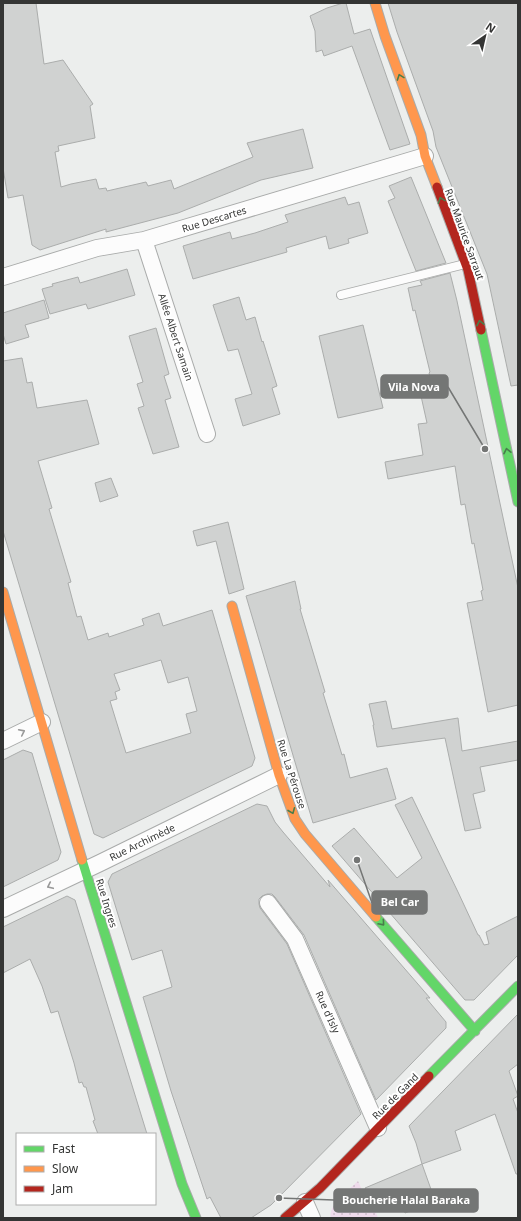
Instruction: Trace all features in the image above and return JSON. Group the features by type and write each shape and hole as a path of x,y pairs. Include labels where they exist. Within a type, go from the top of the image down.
{"street":[{"name":"Rue Maurice Sarraut","path":"375,3 385,36 421,134 425,156 471,280 518,502"},
{"name":"Rue Descartes","path":"3,277 98,248 144,240 425,156"},
{"name":"Allée Albert Samain","path":"144,240 208,434"},
{"name":"Rue Ingres","path":"3,592 85,870 160,1114 182,1184 196,1218"},
{"name":"Rue La Pérouse","path":"232,606 279,775 295,819 305,834 475,1031"},
{"path":"3,741 42,722"},
{"name":"Rue Archimède","path":"3,909 279,775"},
{"name":"Rue d'Isly","path":"268,903 295,939 378,1128"},
{"name":"Rue de Gand","path":"284,1218 305,1202 518,986"},
{"path":"305,1202 312,1218"}],"lane":[{"path":"341,296 466,264"}],"shaded area":[{"path":"358,1181 368,1203 362,1206 366,1213 375,1210 378,1218 331,1218 332,1208"}],"building":[{"path":"3,3 36,3 44,64 63,60 93,104 90,106 95,138 58,146 59,151 55,152 61,187 96,179 99,189 106,188 107,191 146,182 148,186 171,180 174,189 253,157 247,143 303,129 313,168 261,180 178,213 106,232 106,229 40,250 32,245 23,195 8,198 3,168"},
{"path":"346,3 354,34 370,29 410,144 390,150 352,46 324,56 322,50 316,52 315,31 310,16 327,8"},
{"path":"388,3 518,3 518,385 511,386 487,274 436,147 433,131"},
{"path":"411,177 446,263 416,271 388,201 395,198 389,186"},
{"path":"345,197 348,205 359,202 368,233 348,239 349,243 329,249 326,236 286,248 287,252 193,279 183,246 230,232 232,239 255,233 288,222 285,215"},
{"path":"127,269 135,295 88,309 86,304 50,314 42,289 53,286 52,284 78,277 80,283"},
{"path":"450,273 518,588 518,705 488,712 467,603 483,600 481,591 483,590 474,543 472,544 465,504 461,505 455,466 388,479 385,462 423,455 418,424 427,423 421,396 428,395 425,381 431,380 415,310 413,311 408,288 422,285 420,281"},
{"path":"239,297 246,320 255,317 277,386 272,388 280,414 243,426 235,399 252,394 238,349 228,351 213,305"},
{"path":"44,300 49,318 25,325 29,337 6,344 3,334 3,313"},
{"path":"363,325 383,408 338,418 319,336"},
{"path":"156,328 169,374 164,376 171,398 165,400 179,447 153,454 138,408 144,406 137,384 143,382 129,336"},
{"path":"22,358 27,383 32,382 37,408 87,400 99,444 38,461 52,508 49,509 71,582 68,583 77,617 81,616 88,640 108,633 109,637 144,625 142,619 159,613 163,626 212,610 255,758 252,766 103,838 94,834 3,531 3,361","holes":["161,660 168,683 188,677 197,711 186,714 191,733 126,753 110,701 117,699 115,692 120,690 114,674"]},
{"path":"111,478 118,496 100,502 95,483"},
{"path":"228,522 244,589 229,594 216,541 197,546 193,531"},
{"path":"295,581 300,609 325,692 323,693 342,755 344,754 350,778 387,768 396,799 313,823 246,596"},
{"path":"386,701 392,729 458,718 462,751 518,741 518,760 480,767 485,791 473,794 481,828 465,831 445,738 377,747 369,704"},
{"path":"23,750 32,753 61,852 58,860 3,887 3,760"},
{"path":"412,797 484,945 489,944 486,932 518,916 518,955 474,1000 465,1000 332,846 354,828 397,878 422,858 395,805"},
{"path":"257,804 267,806 275,822 283,832 330,887 328,880 430,998 426,998 446,1022 446,1028 376,1100 304,935 272,894 262,896 259,899 260,908 287,944 361,1114 271,1205 251,1218 221,1218 210,1197 207,1199 171,1091 143,997 172,987 162,950 132,960 108,882 112,874"},
{"path":"67,896 75,900 147,1133 98,1133 93,1121 95,1120 86,1087 84,1087 82,1082 79,1083 58,1011 51,1013 42,986 30,959 3,973 3,927"},
{"path":"518,1014 518,1064 509,1071 518,1096 513,1099 518,1113 518,1174 516,1174 495,1114 455,1131 461,1150 422,1164 409,1126"},
{"path":"422,1164 433,1195 418,1202 420,1207 405,1213 400,1199 375,1210 365,1188"}],"traffic: fast":[{"path":"481,330 518,502"},
{"path":"82,860 182,1184 196,1218"},
{"path":"376,917 475,1031"},
{"path":"429,1076 518,986"}],"traffic: slow":[{"path":"375,3 385,36 421,135 425,156 437,187"},
{"path":"3,592 82,860"},
{"path":"232,606 279,775 295,819 305,834 376,917"}],"traffic: jam":[{"path":"437,187 468,270 481,330"},
{"path":"285,1218 320,1188 429,1076"}],"place":[{"name":"Vila Nova","path":"485,449"},
{"name":"Bel Car","path":"357,860"},
{"name":"Boucherie Halal Baraka","path":"279,1198"}]}
